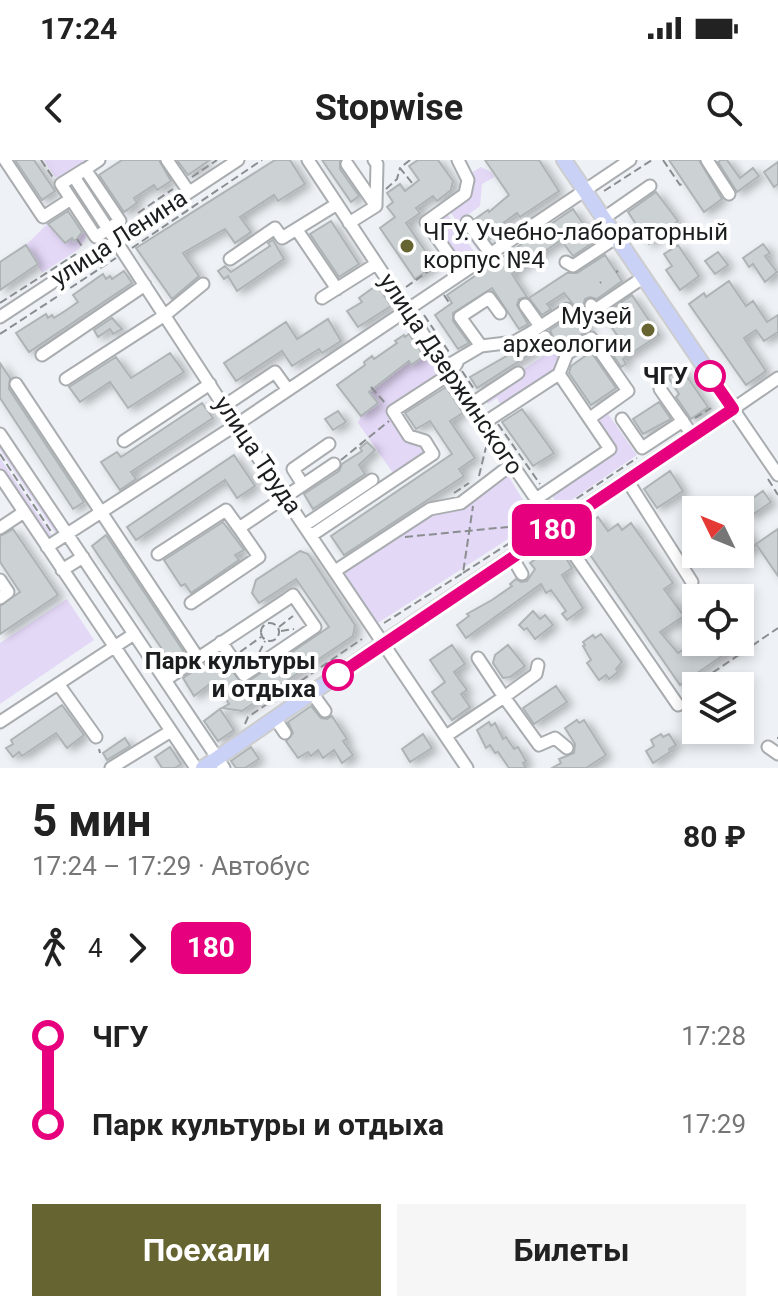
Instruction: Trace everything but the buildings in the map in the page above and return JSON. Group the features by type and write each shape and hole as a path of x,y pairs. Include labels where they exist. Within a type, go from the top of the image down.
{"main road":[{"path":"203,768 221,763 275,718 627,480 687,428 733,409 564,160"}],"street":[{"path":"5,160 43,217 71,199"},
{"path":"85,169 120,221 96,237 61,184 99,160"},
{"path":"167,160 186,188"},
{"name":"улица Ленина","path":"0,317 116,241 186,188 238,160"},
{"name":"улица Дзержинского","path":"308,160 406,310 450,367 471,404 555,528 680,700"},
{"path":"374,160 377,164 376,202"},
{"path":"458,160 468,180 465,194 426,222 461,272"},
{"path":"57,540 236,425 630,160"},
{"path":"707,160 729,194"},
{"path":"347,164 376,202"},
{"name":"улица Труда","path":"73,177 467,768"},
{"path":"604,218 650,186"},
{"path":"349,223 376,202"},
{"path":"230,259 260,243 275,228 282,238 337,204"},
{"path":"467,222 490,253"},
{"path":"297,230 337,289"},
{"path":"566,262 573,266 617,237"},
{"path":"322,298 376,264"},
{"path":"591,305 595,310 644,277"},
{"path":"66,379 165,315 203,284"},
{"path":"42,355 145,285"},
{"path":"481,346 460,317 489,298 500,313"},
{"path":"525,305 538,332"},
{"path":"308,530 433,454 425,441 409,436 395,413 450,367 481,346 514,342 538,332 567,309 570,313"},
{"path":"484,423 559,374 567,354 591,338 628,391 590,418"},
{"path":"224,406 275,372 288,390"},
{"path":"471,404 518,373"},
{"path":"536,499 610,449 559,374"},
{"path":"778,378 733,409 778,475"},
{"path":"16,384 198,658"},
{"path":"124,441 210,384"},
{"path":"622,419 642,448 687,428 660,389"},
{"path":"0,434 57,540 62,570 196,768"},
{"path":"303,485 293,469 329,444"},
{"path":"239,528 334,464"},
{"path":"335,571 430,509 461,503 512,464"},
{"path":"0,476 24,512 83,557 221,763"},
{"path":"308,530 372,480"},
{"path":"627,480 692,582"},
{"path":"0,502 12,494"},
{"path":"158,554 226,510 259,557 191,603"},
{"path":"0,528 24,512"},
{"path":"62,570 83,557"},
{"path":"512,557 522,574"},
{"path":"0,580 8,592 0,598"},
{"path":"165,680 221,642 293,595 315,627 244,675 221,642"},
{"path":"0,722 134,634"},
{"path":"478,658 539,745 555,738 567,748"},
{"path":"446,736 536,674 538,665"},
{"path":"59,685 98,746"},
{"path":"312,693 325,711"},
{"path":"275,718 285,733"},
{"path":"111,768 171,731"}],"path":[{"path":"41,160 54,180 73,177"},
{"path":"134,215 186,188 217,160"},
{"path":"0,334 262,160"},
{"path":"376,202 397,179 400,168 410,160"},
{"path":"604,191 652,160"},
{"path":"663,160 680,185 684,182"},
{"path":"400,168 412,183"},
{"path":"0,303 84,249 77,239"},
{"path":"405,288 443,261"},
{"path":"334,464 356,450 395,413 371,387"},
{"path":"687,428 711,408"},
{"path":"558,511 647,451"},
{"path":"0,454 57,540"},
{"path":"454,493 479,477"},
{"path":"390,535 392,538 540,524 463,573"},
{"path":"278,627 303,609"},
{"path":"272,623 278,627 279,634 275,640 268,641 262,637 261,630 265,624 272,623"},
{"path":"680,700 778,628"},
{"path":"232,658 262,637"},
{"path":"243,728 248,717 362,639"}],"shaded area":[{"path":"44,160 87,160 65,177 55,177"},
{"path":"481,167 495,177 482,184 480,206 464,218 487,251 481,255 448,209 466,195 471,173"},
{"path":"445,211 478,257 462,269 429,223"},
{"path":"48,223 65,243 72,238 74,240 86,229 87,236 79,249 42,273 26,245"},
{"path":"553,350 559,358 556,369 501,405 497,398 488,404 483,396"},
{"path":"424,356 444,374 389,410 429,453 395,476 358,423 361,416 378,403 367,390 375,388 409,361 412,365"},
{"path":"606,411 637,455 560,508 549,491 613,450 594,420"},
{"path":"0,440 63,533 58,537 0,450"},
{"path":"0,458 54,539 48,542 0,470"},
{"path":"507,474 536,521 378,623 341,572 432,512"},
{"path":"67,599 94,640 0,704 0,643"}],"bus line":[{"name":"180","path":"338,675 733,409 710,376"}],"place":[{"name":"ЧГУ. Учебно-лабораторный корпус №4","path":"407,246"},
{"name":"Музей археологии","path":"648,330"},
{"name":"ЧГУ","path":"710,376"},
{"name":"Парк культуры и отдыха","path":"338,675"}]}
